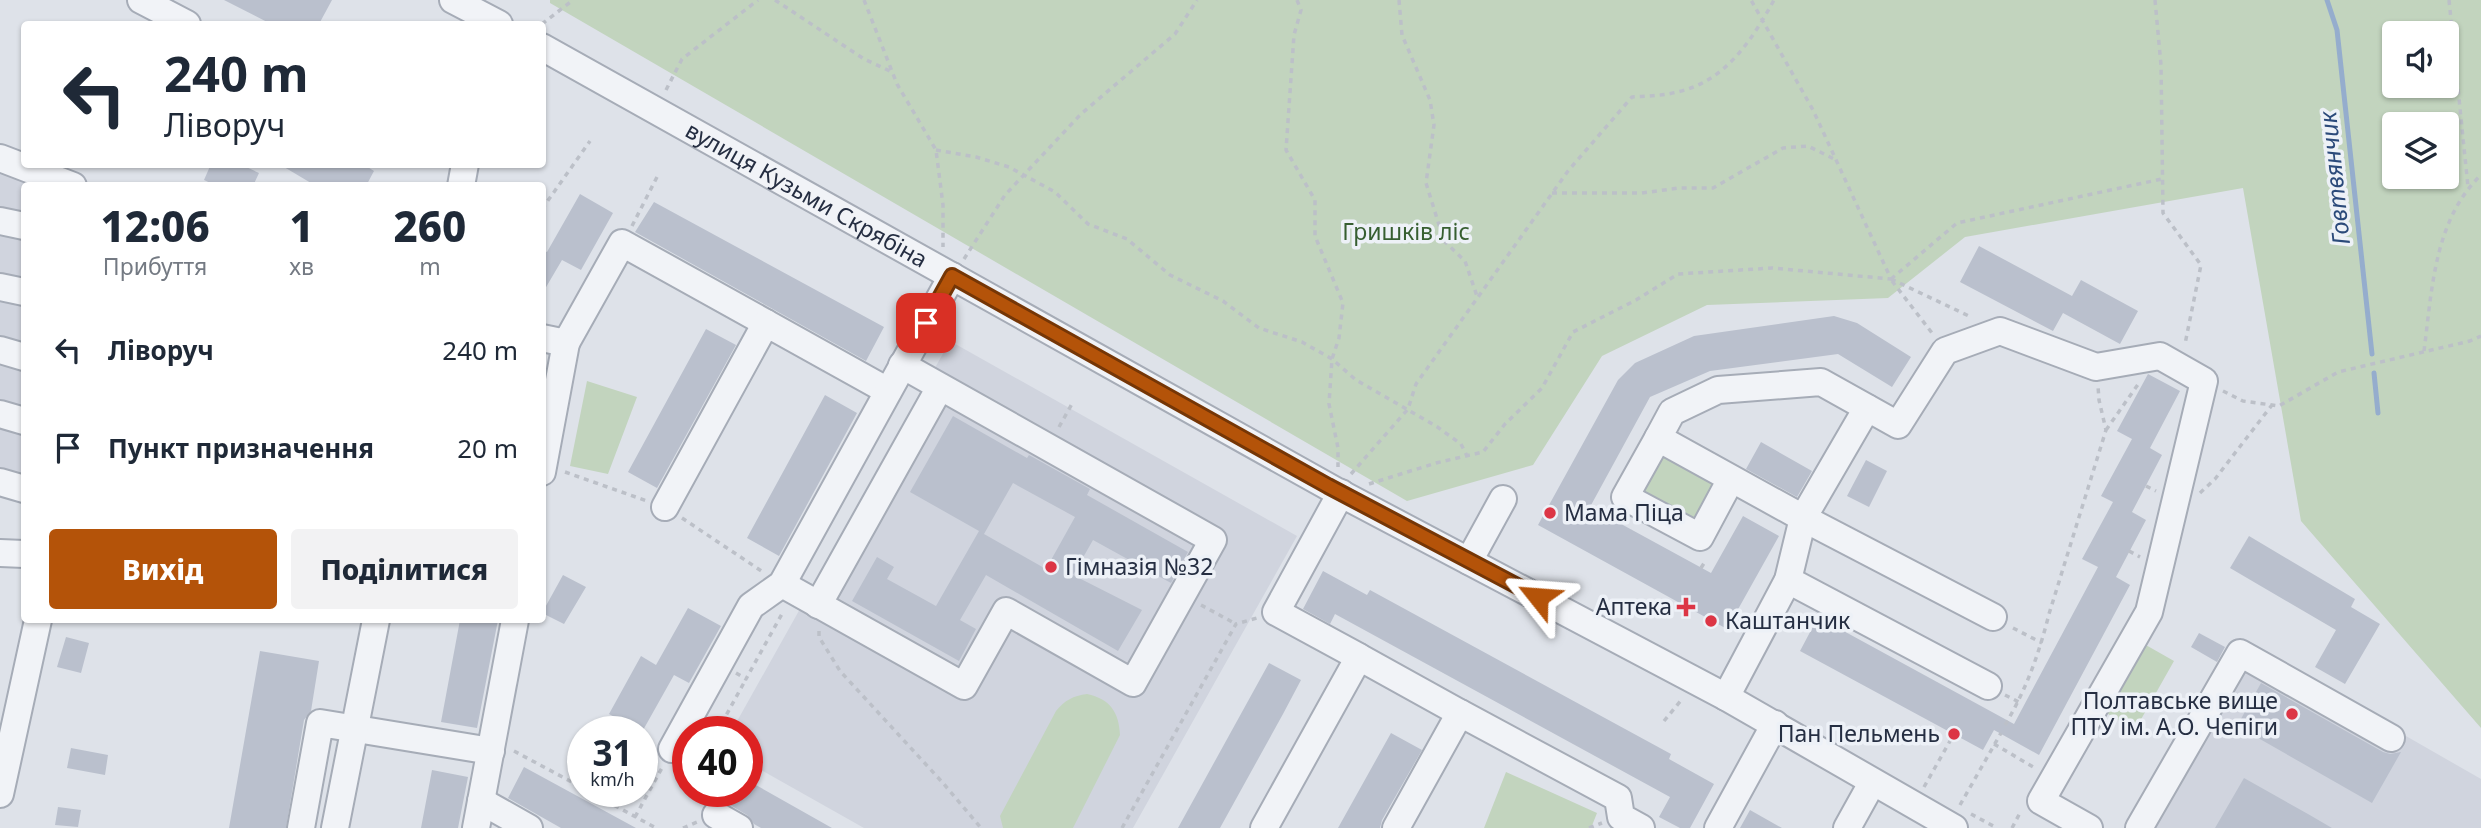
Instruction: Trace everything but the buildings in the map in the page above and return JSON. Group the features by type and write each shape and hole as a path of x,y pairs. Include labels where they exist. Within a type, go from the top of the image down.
{"street":[{"path":"141,0 181,21"},
{"path":"459,2 492,21"},
{"name":"вулиця Кузьми Скрябіна","path":"546,49 1335,490 1775,724 1951,827"},
{"path":"0,158 21,166"},
{"path":"26,168 63,182"},
{"path":"0,221 21,225"},
{"path":"546,428 554,340 622,243 888,391"},
{"path":"690,716 751,607 782,584 952,276"},
{"path":"0,287 21,291"},
{"path":"665,507 766,323"},
{"path":"1731,479 1700,537 1625,498 1672,412 1718,390 1821,382 1898,425 1945,351 2000,331 2096,367 2160,356 2204,381 2149,612 2041,801 2089,828"},
{"path":"0,350 21,356"},
{"path":"782,584 964,686 1006,611 1133,683 1183,595 1213,540 902,365"},
{"path":"818,605 940,387"},
{"path":"1726,697 1787,580 1803,518 1867,408"},
{"path":"0,414 21,420"},
{"path":"1658,438 1803,518 1993,617"},
{"path":"0,482 21,488"},
{"path":"1335,490 1276,612 1618,798 1626,824"},
{"path":"1469,561 1503,499"},
{"path":"0,553 21,554"},
{"path":"1787,580 1988,686"},
{"path":"0,794 37,623"},
{"path":"334,828 375,623"},
{"path":"476,828 514,623"},
{"path":"2139,828 2240,653 2391,738"},
{"path":"1264,828 1359,656"},
{"path":"1396,828 1460,713"},
{"path":"301,828 320,723 492,745"},
{"path":"1718,828 1775,724"},
{"path":"1847,828 1872,783"},
{"path":"481,801 529,828"},
{"path":"716,815 739,828"}],"path":[{"path":"545,21 573,0"},
{"path":"656,109 682,59 758,0"},
{"path":"775,0 864,60 892,72"},
{"path":"864,0 892,72 936,150 943,205 943,248 952,276"},
{"path":"952,276 983,233 1005,195 1081,114 1175,34 1197,0"},
{"path":"1297,0 1301,10 1294,35 1286,150 1315,200 1315,236 1343,303 1339,338 1332,359 1329,404 1338,448 1335,490"},
{"path":"1399,0 1402,35 1430,100 1434,125 1426,183 1444,241 1465,261 1478,299"},
{"path":"1751,0 1813,110 1891,279 1945,351"},
{"path":"1335,490 1408,409 1416,384 1552,193 1632,97 1677,92 1706,82 1736,58 1774,0"},
{"path":"2155,0 2161,65 2163,213 2201,265 2180,368"},
{"path":"2449,0 2469,187"},
{"path":"546,203 590,141"},
{"path":"1552,193 1642,193 1679,188 1713,188 1783,148 1808,146 1836,160"},
{"path":"936,150 976,157 1009,167 1055,192 1088,224 1127,239 1170,275 1223,301 1259,328 1302,342 1332,359 1356,380 1436,426 1461,444 1467,456"},
{"path":"2424,351 2433,276 2444,230 2469,187 2481,175"},
{"path":"622,243 657,177"},
{"path":"1891,279 1957,223 2162,179"},
{"path":"1335,490 1483,452 1505,424 1542,388 1573,332 1636,300 1678,274 1772,268 1891,279 2000,331"},
{"path":"2204,381 2243,401 2279,406 2338,372 2470,341 2481,336"},
{"path":"2096,367 2099,400 2106,430"},
{"path":"2005,725 2024,693 2042,643 2106,430 2143,377"},
{"path":"2197,496 2215,479 2272,405"},
{"path":"1701,568 1706,560"},
{"path":"1183,595 1236,624"},
{"path":"818,605 819,637 840,671 981,828"},
{"path":"1122,828 1236,624 1276,612"},
{"path":"1993,617 2042,643"},
{"path":"726,716 746,679"},
{"path":"1951,827 2001,733"},
{"path":"1924,787 1954,734"},
{"path":"1994,744 2054,778"},
{"path":"492,745 567,780"},
{"path":"635,817 672,749"},
{"path":"617,807 656,828"}],"shaded area":[{"path":"0,158 64,182 21,182 21,501 0,495"},
{"name":"Гімназія №32","path":"950,341 1297,536 1133,828 864,828 763,771 763,716 740,716"},
{"name":"Полтавське вище ПТУ ім. А.О. Чепіги","path":"2254,649 2481,779 2481,828 2152,828"}],"green space":[{"name":"Гришків ліс","path":"550,0 2481,0 2481,728 2301,521 2243,188 1965,237 1888,298 1707,305 1602,356 1533,465 1407,501 550,3"},
{"path":"587,381 637,397 608,474 570,466"},
{"path":"1658,442 1729,479 1699,535 1628,496"},
{"path":"2137,640 2174,661 2135,730 2098,708"},
{"path":"1087,694 1102,699 1112,708 1118,720 1120,735 1073,828 1003,828 1000,816 1056,711 1070,699"},
{"path":"1506,772 1597,813 1591,828 1484,828"}],"waterway":[{"name":"Говтвянчик","path":"2327,0 2337,30 2372,354"},
{"path":"2374,373 2378,413"}],"place":[{"name":"Мама Піца","path":"1550,513"},
{"name":"Гімназія №32","path":"1051,567"},
{"name":"Аптека","path":"1686,607"},
{"name":"Каштанчик","path":"1711,621"},
{"name":"Полтавське вище ПТУ ім. А.О. Чепіги","path":"2292,714"},
{"name":"Пан Пельмень","path":"1954,734"}],"route":[{"path":"926,323 952,276 1328,486 1538,597"}]}
